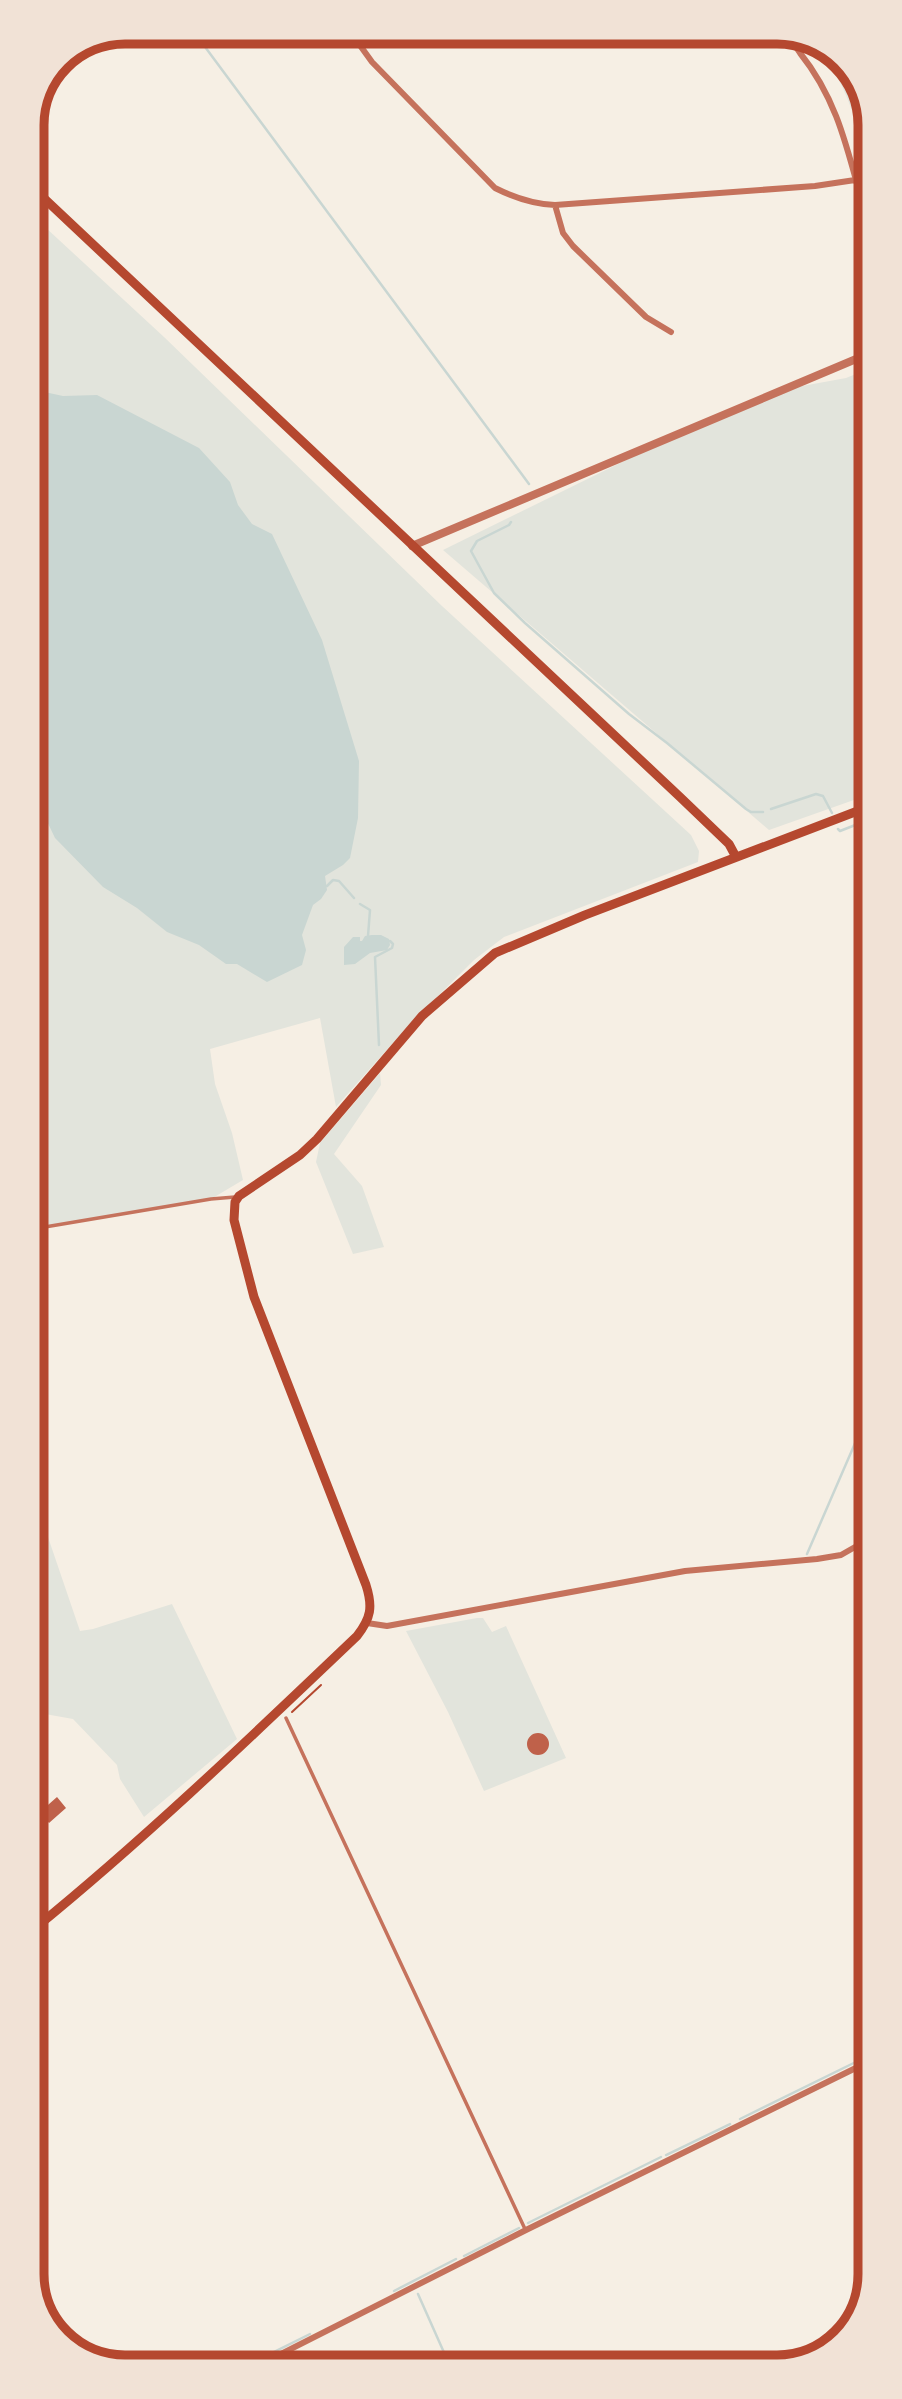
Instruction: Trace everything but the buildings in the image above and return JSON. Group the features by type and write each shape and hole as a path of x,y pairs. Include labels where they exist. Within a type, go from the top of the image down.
{"main road":[{"path":"44,198 680,797 729,844 736,857"},
{"path":"44,1920 182,1802 358,1636 367,1623 372,1608 366,1585 254,1297 236,1228 234,1210 239,1196 300,1155 317,1139 422,1016 485,960 512,944 858,811"}],"street":[{"path":"359,44 373,62 495,187 514,198 555,205 815,186 856,180"},
{"path":"795,46 821,80 831,101 858,187"},
{"path":"555,205 563,233 573,246 646,317 671,332"},
{"path":"412,546 858,358"},
{"path":"367,1623 387,1626 685,1571 817,1559 841,1555 858,1545"},
{"path":"279,2355 858,2067"}],"lane":[{"path":"44,1227 239,1196"},
{"path":"286,1718 526,2230"}],"shaded area":[{"path":"830,63 852,94 858,115 858,129 848,101"},
{"path":"44,226 164,337 442,606 691,835 699,851 698,862 504,937 474,960 407,1027 336,1107 320,1018 210,1049 215,1084 232,1133 243,1180 211,1199 44,1227"},
{"path":"858,373 858,799 769,830 443,550 675,436 786,389 846,378"},
{"path":"44,392 63,396 97,395 199,448 230,482 238,505 252,524 272,534 322,640 359,761 358,818 350,858 325,876 327,890 313,905 302,935 306,950 302,965 267,982 237,964 226,964 199,945 167,932 137,908 103,887 55,838 44,815"},
{"path":"365,936 389,939 387,950 370,953 355,964 344,965 344,947 353,937 360,937 362,941"},
{"path":"380,1073 381,1085 334,1154 362,1186 384,1247 353,1254 316,1162 320,1143"},
{"path":"44,1525 80,1631 172,1604 237,1739 144,1817 120,1779 117,1765 73,1719 44,1714"},
{"path":"483,1618 492,1632 506,1626 566,1758 484,1791 448,1712 406,1631"}],"waterway":[{"path":"203,44 529,484"},
{"path":"511,522 477,541 471,551 494,593 629,714 746,809 763,812"},
{"path":"771,809 816,794 823,796 832,813"},
{"path":"838,829 840,831 858,824"},
{"path":"327,886 333,880 339,881 354,898"},
{"path":"360,904 370,910 368,936"},
{"path":"379,1045 375,957 392,948 390,941"},
{"path":"807,1554 858,1436"},
{"path":"740,2119 858,2061"},
{"path":"666,2155 730,2124"},
{"path":"528,2223 661,2157"},
{"path":"464,2256 519,2228"},
{"path":"394,2291 456,2259"},
{"path":"418,2294 445,2355"},
{"path":"268,2355 310,2334"}]}
